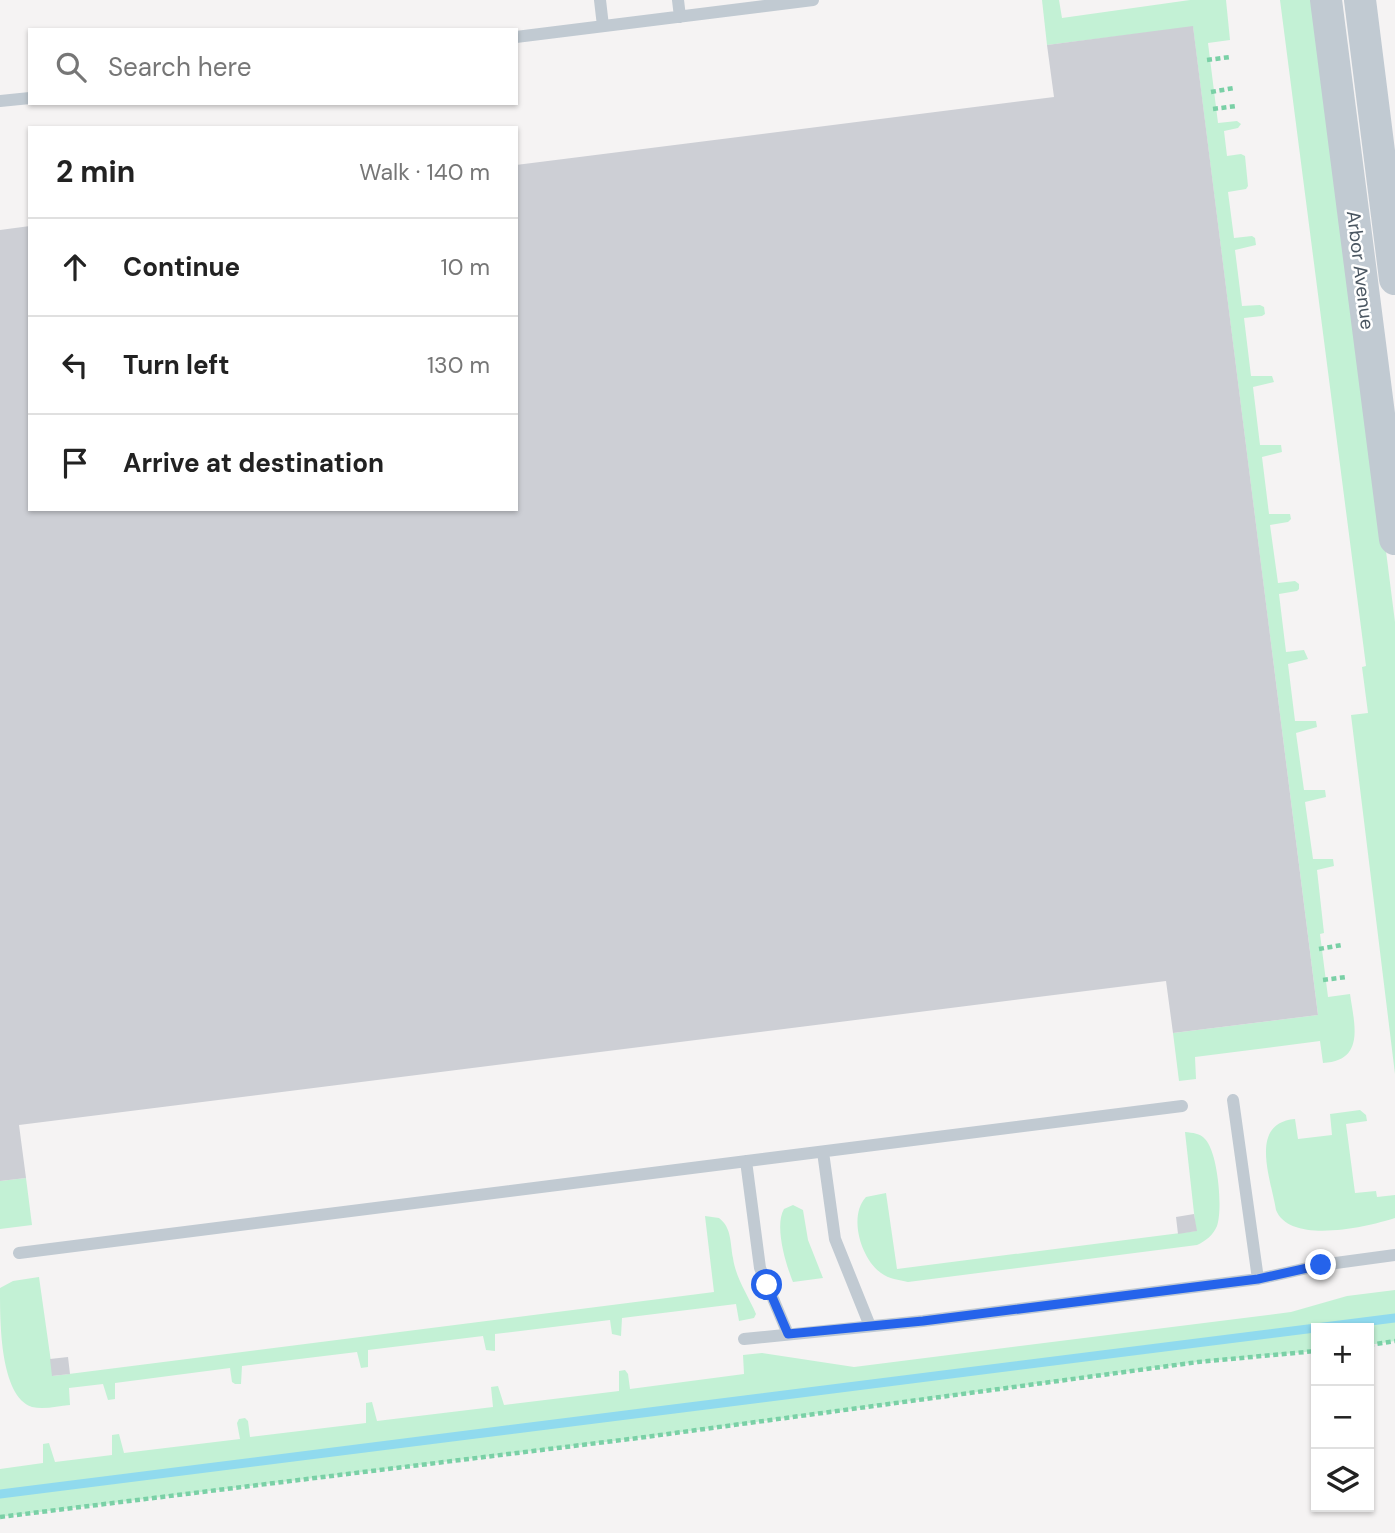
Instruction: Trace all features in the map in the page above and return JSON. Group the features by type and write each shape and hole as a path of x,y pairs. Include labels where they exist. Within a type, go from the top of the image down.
{"street":[{"name":"Arbor Avenue","path":"1326,0 1395,539"},
{"path":"1360,0 1395,279"}],"lane":[{"path":"600,0 603,26"},
{"path":"678,0 680,17"},
{"path":"518,37 813,0"},
{"path":"0,102 28,98"},
{"path":"1233,1100 1258,1279"},
{"path":"19,1253 1182,1106"},
{"path":"822,1152 835,1239 870,1326"},
{"path":"746,1161 760,1268 788,1334"},
{"path":"744,1339 1258,1279 1321,1265 1395,1255"}],"path":[{"path":"1207,60 1230,57"},
{"path":"1211,92 1234,88"},
{"path":"1213,109 1236,106"},
{"path":"1319,949 1342,945"},
{"path":"1323,980 1346,977"},
{"path":"1374,1344 1395,1341"},
{"path":"0,1517 638,1438 1198,1362 1311,1351"}],"green space":[{"path":"1042,0 1059,0 1062,18 1190,0 1226,0 1230,40 1208,43 1218,123 1237,121 1241,124 1238,128 1224,131 1227,156 1245,156 1248,186 1246,189 1228,192 1234,238 1252,236 1256,245 1235,250 1242,306 1260,305 1264,307 1265,314 1244,318 1251,376 1272,376 1274,382 1253,387 1260,445 1281,445 1282,452 1262,457 1269,514 1290,514 1291,519 1270,525 1278,583 1295,581 1299,584 1297,591 1279,594 1286,652 1304,650 1308,659 1288,664 1295,721 1316,721 1317,727 1296,733 1304,790 1325,790 1326,797 1305,802 1313,859 1333,859 1334,866 1317,870 1324,933 1320,934 1328,997 1350,994 1354,1017 1354,1039 1351,1048 1337,1061 1323,1063 1320,1041 1195,1057 1196,1079 1179,1081 1173,1033 1318,1015 1193,27 1047,45"},
{"path":"1280,0 1316,0 1395,622 1395,1074 1351,715 1368,713 1362,667 1366,666"},
{"path":"1360,1110 1366,1115 1367,1121 1346,1124 1355,1193 1376,1191 1377,1197 1395,1195 1395,1218 1330,1231 1297,1227 1284,1221 1276,1210 1267,1169 1267,1141 1272,1131 1280,1123 1295,1119 1298,1139 1332,1135 1330,1114"},
{"path":"1185,1132 1199,1134 1205,1139 1213,1156 1218,1181 1217,1226 1209,1237 1197,1245 908,1282 881,1273 868,1258 859,1237 858,1215 861,1205 866,1197 886,1193 897,1269 1196,1231"},
{"path":"26,1178 32,1225 0,1229 0,1181"},
{"path":"793,1205 803,1210 808,1240 823,1278 793,1282 784,1256 780,1225 784,1209"},
{"path":"705,1216 719,1218 726,1226 739,1280 756,1314 754,1318 739,1321 736,1304 622,1318 621,1336 612,1334 610,1320 495,1334 495,1351 486,1350 483,1336 368,1350 368,1367 361,1368 357,1352 242,1366 241,1384 232,1382 230,1368 115,1383 115,1399 108,1400 103,1384 69,1388 70,1405 46,1408 32,1407 21,1400 13,1389 4,1356 0,1288 13,1281 39,1277 53,1376 714,1292"},
{"path":"1395,1290 1395,1341 1374,1344 1374,1323 1311,1323 1311,1351 1198,1362 638,1438 0,1517 0,1469 43,1463 43,1444 49,1443 55,1462 112,1455 112,1435 119,1434 124,1453 240,1439 237,1423 239,1419 245,1418 248,1421 250,1437 366,1423 366,1403 372,1402 377,1421 493,1407 491,1387 498,1386 504,1405 619,1391 619,1371 625,1370 630,1389 744,1374 743,1355 762,1353 854,1367 1291,1312 1347,1296"}],"building":[{"path":"1193,26 1318,1015 1173,1033 1166,981 19,1125 26,1178 0,1181 0,230 28,226 28,511 518,511 518,165 1054,97 1047,45"},
{"path":"1194,1214 1197,1231 1178,1234 1176,1217"},
{"path":"68,1357 70,1374 52,1376 50,1359"}],"waterway":[{"path":"0,1494 1395,1318"}],"route":[{"path":"767,1285 788,1334 923,1321 1258,1279 1321,1265"}]}
